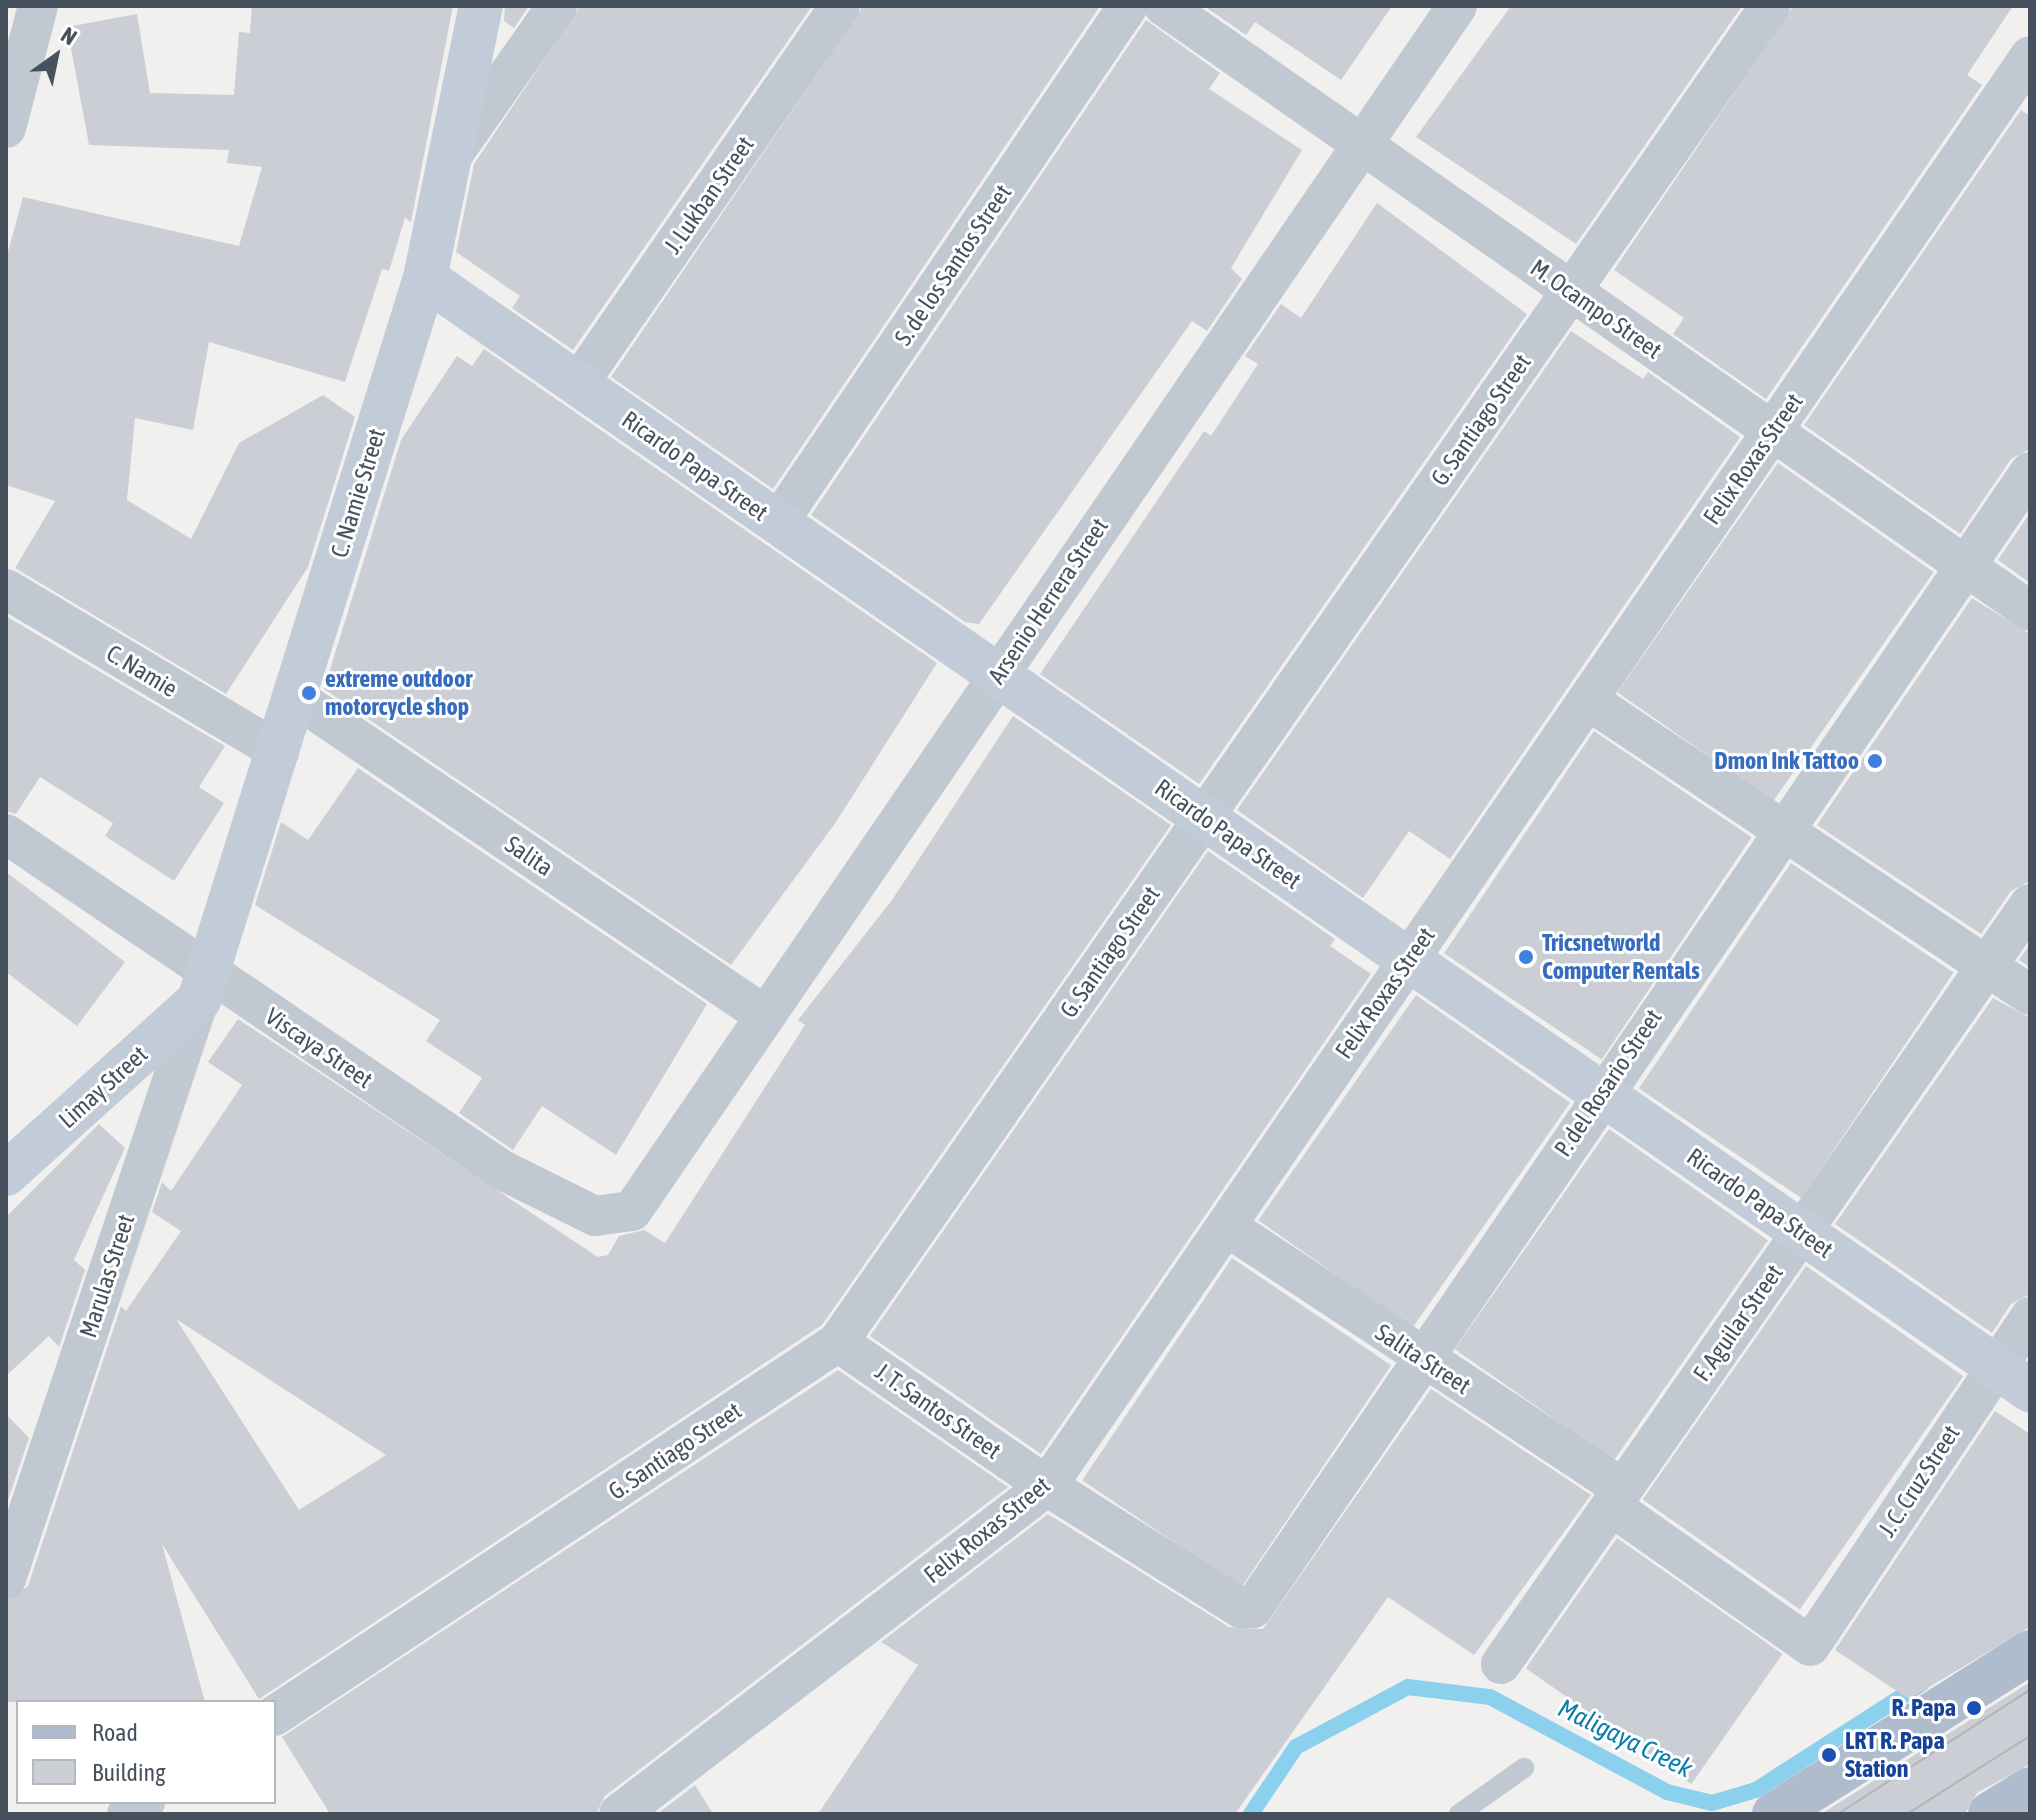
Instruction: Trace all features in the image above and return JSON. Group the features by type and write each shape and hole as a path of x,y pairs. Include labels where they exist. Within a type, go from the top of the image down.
{"main road":[{"path":"1774,1814 2030,1652"},
{"path":"1990,1814 2030,1789"}],"street":[{"path":"6,128 38,6"},
{"name":"C. Namie Street","path":"204,987 425,278 453,154 481,6"},
{"path":"453,154 557,6"},
{"name":"J. Lukban Street","path":"578,384 840,6"},
{"name":"S. de los Santos Street","path":"777,524 1128,6"},
{"name":"M. Ocampo Street","path":"1164,6 2030,611"},
{"name":"Arsenio Herrera Street","path":"646,1200 764,1015 1457,6"},
{"name":"G. Santiago Street","path":"276,1715 838,1342 1770,6"},
{"name":"Felix Roxas Street","path":"619,1814 1047,1486 2030,56"},
{"name":"Ricardo Papa Street","path":"425,278 2013,1378"},
{"name":"P. del Rosario Street","path":"1241,1608 1261,1598 1601,1093 2030,472"},
{"name":"C. Namie","path":"6,589 279,752"},
{"name":"Salita","path":"295,697 764,1015"},
{"path":"1588,700 2030,995"},
{"name":"Viscaya Street","path":"6,834 204,987 502,1170 575,1209 615,1217 646,1200"},
{"name":"F. Aguilar Street","path":"1501,1664 2030,904"},
{"name":"Limay Street","path":"6,1174 204,987"},
{"name":"Marulas Street","path":"6,1579 204,987"},
{"name":"Salita Street","path":"1226,1226 1422,1358 1617,1498 1810,1646"},
{"name":"J. C. Cruz Street","path":"1810,1646 2013,1378 2030,1317"},
{"name":"J. T. Santos Street","path":"838,1342 1047,1486 1241,1608"}],"lane":[{"path":"1459,1814 1524,1768"}],"building":[{"path":"252,6 453,6 411,222 405,218 389,271 382,269 345,382 209,342 193,430 135,418 127,500 191,539 239,443 323,395 355,417 308,567 226,694 15,568 55,501 6,485 6,259 23,197 239,246 262,167 227,163 229,150 89,145 67,27 137,14 150,93 234,95 239,32 250,33"},
{"path":"505,6 529,6 514,28 504,21"},
{"path":"580,6 812,6 573,350 512,308 520,296 456,252 474,164"},
{"path":"863,6 1100,6 773,489 611,377"},
{"path":"1204,6 1392,6 1341,80 1255,22 1246,35"},
{"path":"1511,6 1742,6 1576,244 1416,137"},
{"path":"1793,6 2013,6 1967,75 1982,85 1766,399 1673,334 1684,318 1614,270"},
{"path":"1146,20 1220,73 1209,89 1302,150 1231,268 1242,279 1207,331 1192,321 979,624 965,622 811,515"},
{"path":"2021,110 2030,116 2030,449 2011,459 1960,534 1804,425"},
{"path":"1377,203 1527,314 1199,784 1040,674 1204,431 1211,436 1258,364 1245,356 1281,304 1301,318"},
{"path":"1571,331 1643,379 1648,372 1740,437 1450,859 1409,831 1363,898 1237,810"},
{"path":"484,349 937,663 836,822 731,965 324,689 401,440 457,356 472,366"},
{"path":"1778,463 1934,572 1773,801 1617,692"},
{"path":"2030,513 2030,583 1998,560"},
{"path":"1972,598 2030,634 2030,881 2011,891 1981,934 1817,825"},
{"path":"6,616 225,746 199,787 224,803 174,881 105,836 113,823 40,777 16,814 6,811"},
{"path":"1013,716 1171,825 822,1325 259,1699 162,1544 204,1700 6,1702 6,1601 28,1586 121,1306 126,1311 181,1231 152,1212 162,1182 171,1191 242,1085 208,1062 238,1019 598,1257 608,1255 619,1236 644,1230 665,1243 805,1025 798,1020 892,900","holes":["176,1319 386,1455 299,1510"]},
{"path":"1594,731 1752,837 1602,1059 1444,953"},
{"path":"358,768 707,1004 616,1155 542,1106 513,1150 459,1113 482,1078 426,1041 440,1020 255,905 281,822 308,840"},
{"path":"1208,851 1335,939 1330,946 1371,974 1041,1454 870,1336"},
{"path":"1791,863 1953,973 1801,1198 1639,1088"},
{"path":"6,872 125,962 77,1026 6,972"},
{"path":"2030,944 2030,967 2019,960"},
{"path":"1416,995 1570,1103 1412,1328 1258,1220"},
{"path":"1993,998 2030,1018 2030,1294 2011,1304 1992,1333 1835,1224"},
{"path":"99,1124 125,1148 74,1260 85,1270 59,1347 49,1336 6,1376 6,1217"},
{"path":"1609,1129 1768,1240 1614,1461 1455,1349"},
{"path":"1232,1258 1391,1365 1241,1588 1082,1480"},
{"path":"1806,1266 1963,1376 1800,1610 1643,1499"},
{"path":"838,1370 1008,1487 605,1796 596,1814 330,1814 282,1737"},
{"path":"1431,1389 1591,1495 1474,1655 1388,1597 1235,1814 818,1814 918,1665 881,1642 1048,1514 1229,1627 1263,1629"},
{"path":"1995,1411 2030,1434 2030,1627 1909,1699 1835,1650"},
{"path":"6,1414 29,1438 6,1506"},
{"path":"1617,1538 1782,1654 1691,1784 1526,1668"},
{"path":"2030,1682 2030,1764 1977,1793 1965,1814 1821,1814"},
{"path":"695,1785 713,1814 657,1814"}],"waterway":[{"name":"Maligaya Creek","path":"1251,1814 1296,1747 1408,1687 1490,1697 1667,1792 1712,1803 1756,1790 1921,1684"}],"tram line":[{"path":"1838,1814 2030,1690"},
{"path":"1907,1814 2030,1736"}],"place":[{"name":"extreme outdoor motorcycle shop","path":"309,693"},
{"name":"Dmon Ink Tattoo","path":"1875,761"},
{"name":"Tricsnetworld Computer Rentals","path":"1526,957"},
{"name":"R. Papa","path":"1974,1708"},
{"name":"LRT R. Papa Station","path":"1829,1755"}]}
